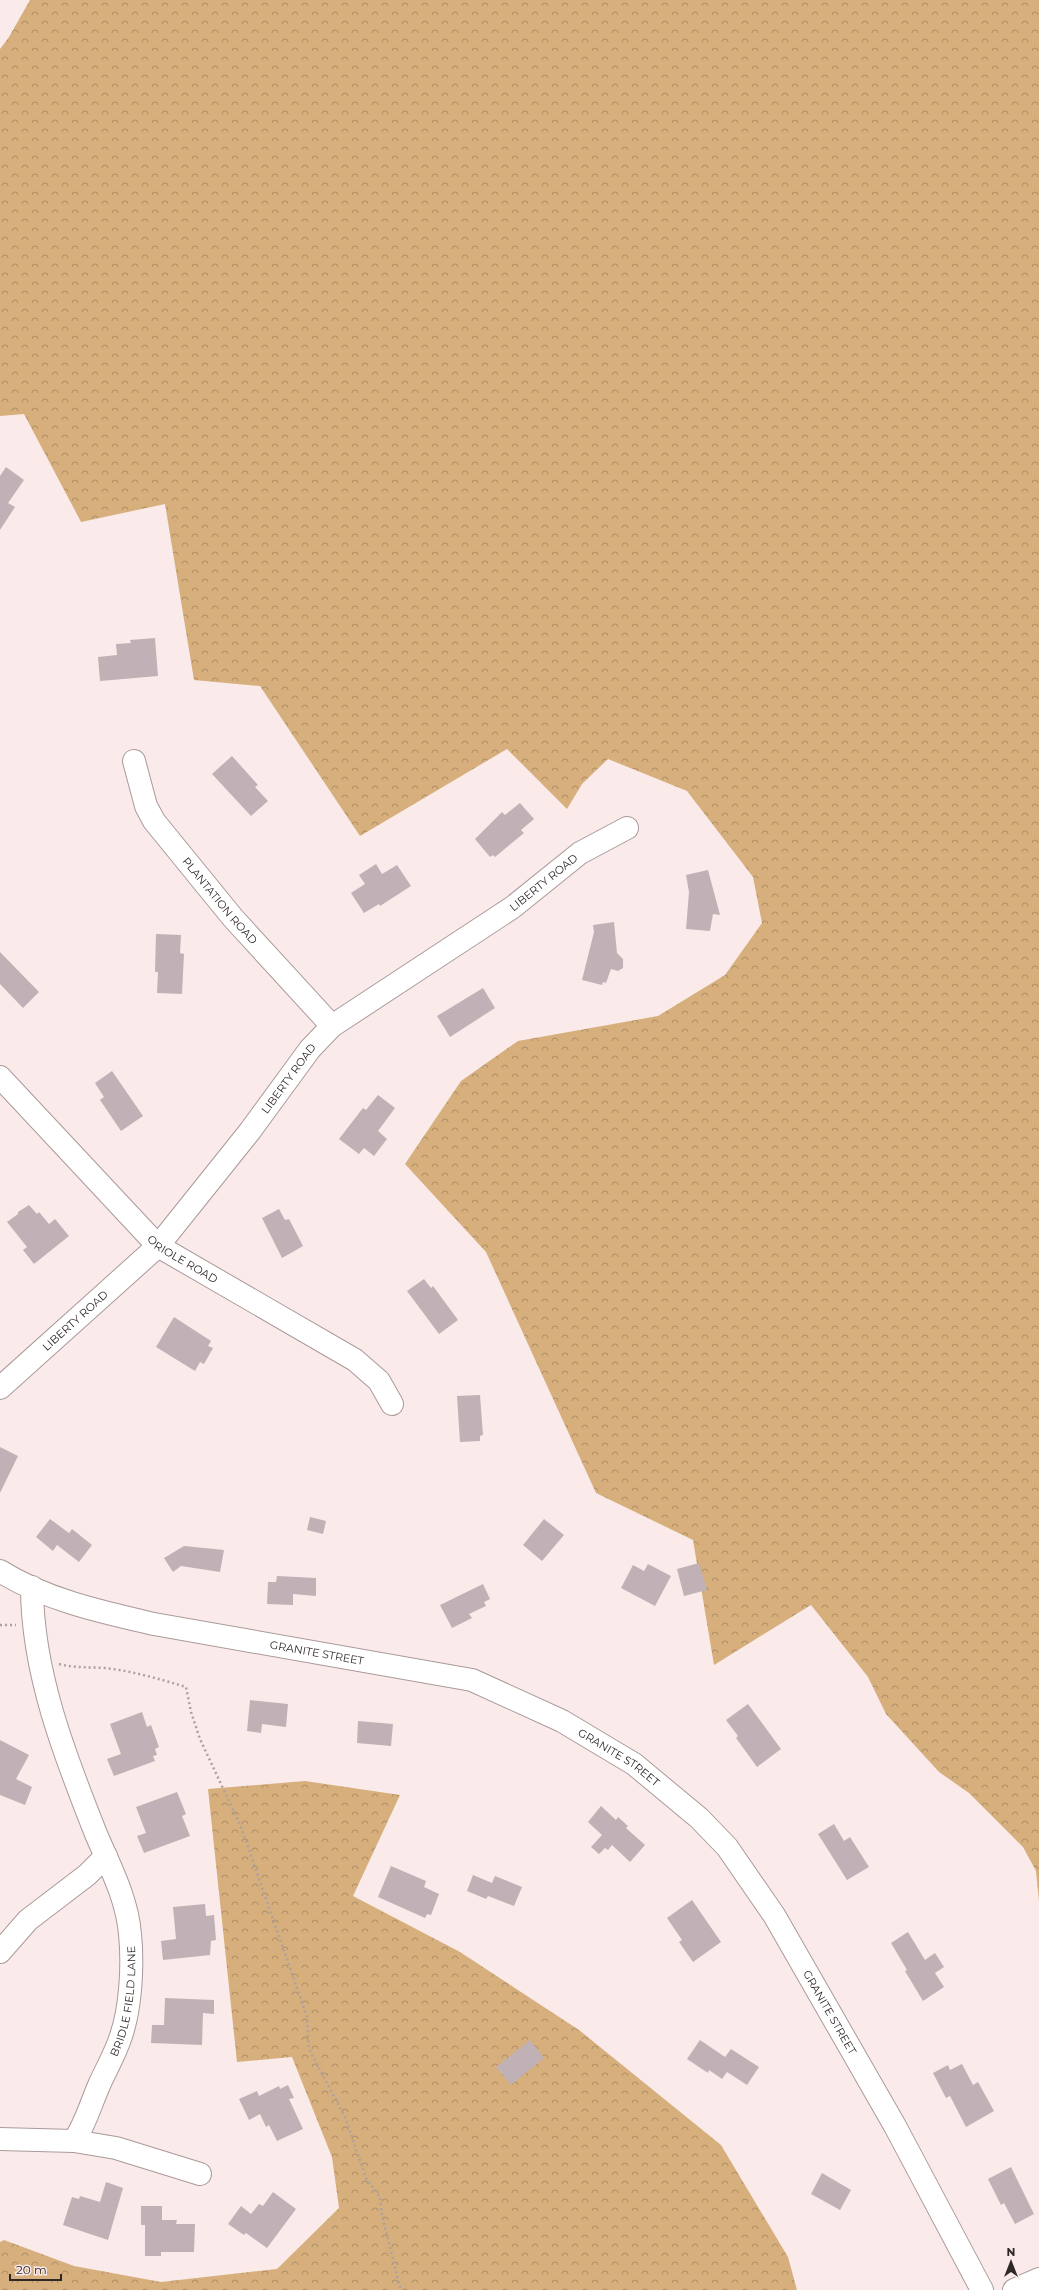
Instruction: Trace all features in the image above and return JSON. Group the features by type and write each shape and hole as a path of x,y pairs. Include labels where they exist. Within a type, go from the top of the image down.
{"street":[{"name":"PLANTATION ROAD","path":"134,761 146,806 154,821 233,918 332,1026"},
{"name":"LIBERTY ROAD","path":"0,1388 158,1246 250,1131 310,1049 332,1026 513,907 580,852 628,828"},
{"name":"ORIOLE ROAD","path":"0,1077 158,1246 355,1360 379,1381 392,1404"},
{"name":"GRANITE STREET","path":"0,1571 55,1597 104,1612 154,1624 472,1680 562,1721 634,1764 699,1818 727,1847 774,1915 894,2126 982,2290"},
{"name":"BRIDLE FIELD LANE","path":"32,1587 32,1605 48,1698 69,1762 121,1891 130,1934 130,1986 121,2036 98,2086 82,2129 74,2141"},
{"path":"0,1952 28,1920 87,1875 106,1856"},
{"path":"0,2139 74,2141 116,2148 200,2174"},
{"path":"1014,2290 1039,2279"}],"path":[{"path":"40,1657 75,1668 104,1668 186,1686 191,1712 200,1739 241,1827 307,2017 309,2049 345,2117 366,2178 380,2197 382,2215 400,2287 399,2290"}],"green space":[{"path":"30,0 1039,0 1039,1901 1036,1871 1023,1847 969,1793 939,1772 886,1714 868,1677 811,1605 714,1665 693,1540 596,1493 486,1252 405,1164 461,1081 518,1041 658,1016 725,975 762,923 753,877 687,791 608,759 582,784 567,809 507,749 360,836 260,686 194,680 165,504 81,522 24,414 0,416 0,49 9,37"},
{"path":"305,1781 400,1795 353,1896 460,1952 579,2030 721,2145 788,2257 797,2290 0,2290 0,2242 4,2240 74,2266 161,2282 277,2269 339,2208 332,2157 292,2057 237,2062 208,1789"}],"building":[{"path":"6,467 24,480 8,503 15,507 0,530 0,476"},
{"path":"155,638 158,676 100,681 98,657 117,655 116,644 131,643 130,640"},
{"path":"232,756 258,785 255,787 268,801 251,816 212,774"},
{"path":"520,803 534,819 521,830 524,833 495,857 493,855 490,857 475,839 502,812 505,815"},
{"path":"376,864 382,874 397,865 411,886 380,906 379,904 364,913 351,893 365,884 359,875"},
{"path":"708,870 720,915 713,914 710,931 686,929 689,892 686,875"},
{"path":"614,922 617,953 623,959 623,968 618,971 611,969 606,983 603,982 602,985 582,980 594,932 593,925"},
{"path":"156,934 181,935 180,953 184,954 182,994 157,993 158,972 155,972"},
{"path":"0,952 39,992 23,1008 0,984"},
{"path":"483,988 495,1008 450,1037 437,1016"},
{"path":"112,1071 143,1116 121,1131 100,1100 104,1097 95,1083"},
{"path":"378,1095 395,1108 378,1131 387,1139 374,1156 364,1148 359,1154 339,1139 363,1108 366,1110"},
{"path":"29,1205 37,1214 39,1212 49,1224 55,1219 69,1236 34,1264 23,1250 27,1247 7,1222"},
{"path":"279,1209 285,1220 289,1219 303,1246 282,1258 262,1218"},
{"path":"424,1279 431,1288 433,1286 458,1320 439,1334 407,1291"},
{"path":"174,1317 211,1341 208,1346 213,1348 204,1364 200,1362 195,1371 156,1347"},
{"path":"480,1395 483,1435 480,1436 480,1441 460,1442 457,1396"},
{"path":"0,1447 18,1456 0,1493"},
{"path":"310,1517 326,1521 323,1534 307,1530"},
{"path":"50,1519 69,1533 72,1529 92,1545 79,1562 57,1545 53,1551 36,1537"},
{"path":"544,1519 564,1535 542,1561 523,1545"},
{"path":"184,1546 224,1550 220,1572 181,1566 173,1572 164,1558"},
{"path":"699,1563 707,1590 684,1596 677,1569"},
{"path":"648,1564 671,1576 655,1606 621,1588 633,1565 644,1571"},
{"path":"277,1576 316,1578 316,1596 293,1594 293,1605 267,1604 268,1582 276,1582"},
{"path":"483,1584 490,1599 484,1602 486,1606 469,1614 472,1618 452,1628 440,1605"},
{"path":"250,1700 288,1704 286,1727 262,1724 261,1733 247,1731"},
{"path":"748,1704 781,1749 757,1767 736,1738 738,1736 726,1720"},
{"path":"142,1712 147,1727 151,1725 159,1747 155,1749 157,1755 153,1756 155,1761 114,1776 107,1759 121,1754 110,1724"},
{"path":"358,1721 393,1724 391,1746 357,1743"},
{"path":"0,1740 29,1755 16,1779 32,1787 25,1805 0,1795"},
{"path":"177,1792 186,1814 182,1816 190,1836 144,1853 137,1836 146,1833 136,1807"},
{"path":"601,1806 616,1820 618,1817 628,1826 626,1828 645,1845 630,1862 612,1845 608,1850 605,1848 599,1854 591,1847 602,1835 588,1822"},
{"path":"834,1824 844,1841 850,1837 869,1867 847,1880 818,1834"},
{"path":"391,1866 426,1881 424,1887 439,1894 431,1915 427,1914 425,1918 378,1897"},
{"path":"473,1875 492,1883 495,1876 522,1887 514,1906 488,1896 486,1899 467,1891"},
{"path":"692,1900 721,1942 693,1962 679,1942 682,1940 667,1918"},
{"path":"205,1904 206,1916 214,1915 216,1940 211,1941 210,1955 163,1960 161,1941 176,1939 173,1907"},
{"path":"908,1932 925,1960 935,1953 944,1967 935,1973 944,1987 923,2001 905,1971 907,1970 891,1943"},
{"path":"165,1998 214,2000 214,2014 203,2013 202,2045 151,2043 152,2025 164,2025"},
{"path":"530,2040 544,2058 511,2085 496,2067"},
{"path":"700,2040 725,2057 731,2049 759,2067 747,2085 727,2072 722,2079 709,2070 708,2073 687,2059"},
{"path":"962,2064 973,2085 978,2082 994,2111 966,2127 950,2096 946,2098 933,2073 948,2065 950,2070"},
{"path":"288,2085 294,2098 289,2099 303,2129 277,2141 269,2125 266,2127 260,2114 249,2120 239,2099 257,2091 259,2096 279,2086 280,2089"},
{"path":"1011,2167 1034,2214 1015,2224 1004,2203 1001,2205 988,2179"},
{"path":"822,2173 851,2190 840,2210 811,2194"},
{"path":"106,2182 123,2188 108,2240 63,2225 72,2197 79,2199 80,2196 100,2202"},
{"path":"273,2192 296,2209 267,2248 246,2233 244,2235 228,2224 241,2206 251,2214 259,2204 263,2206"},
{"path":"141,2206 162,2206 162,2220 177,2220 176,2224 195,2224 194,2252 161,2252 161,2256 145,2256 145,2225 141,2225"}]}
